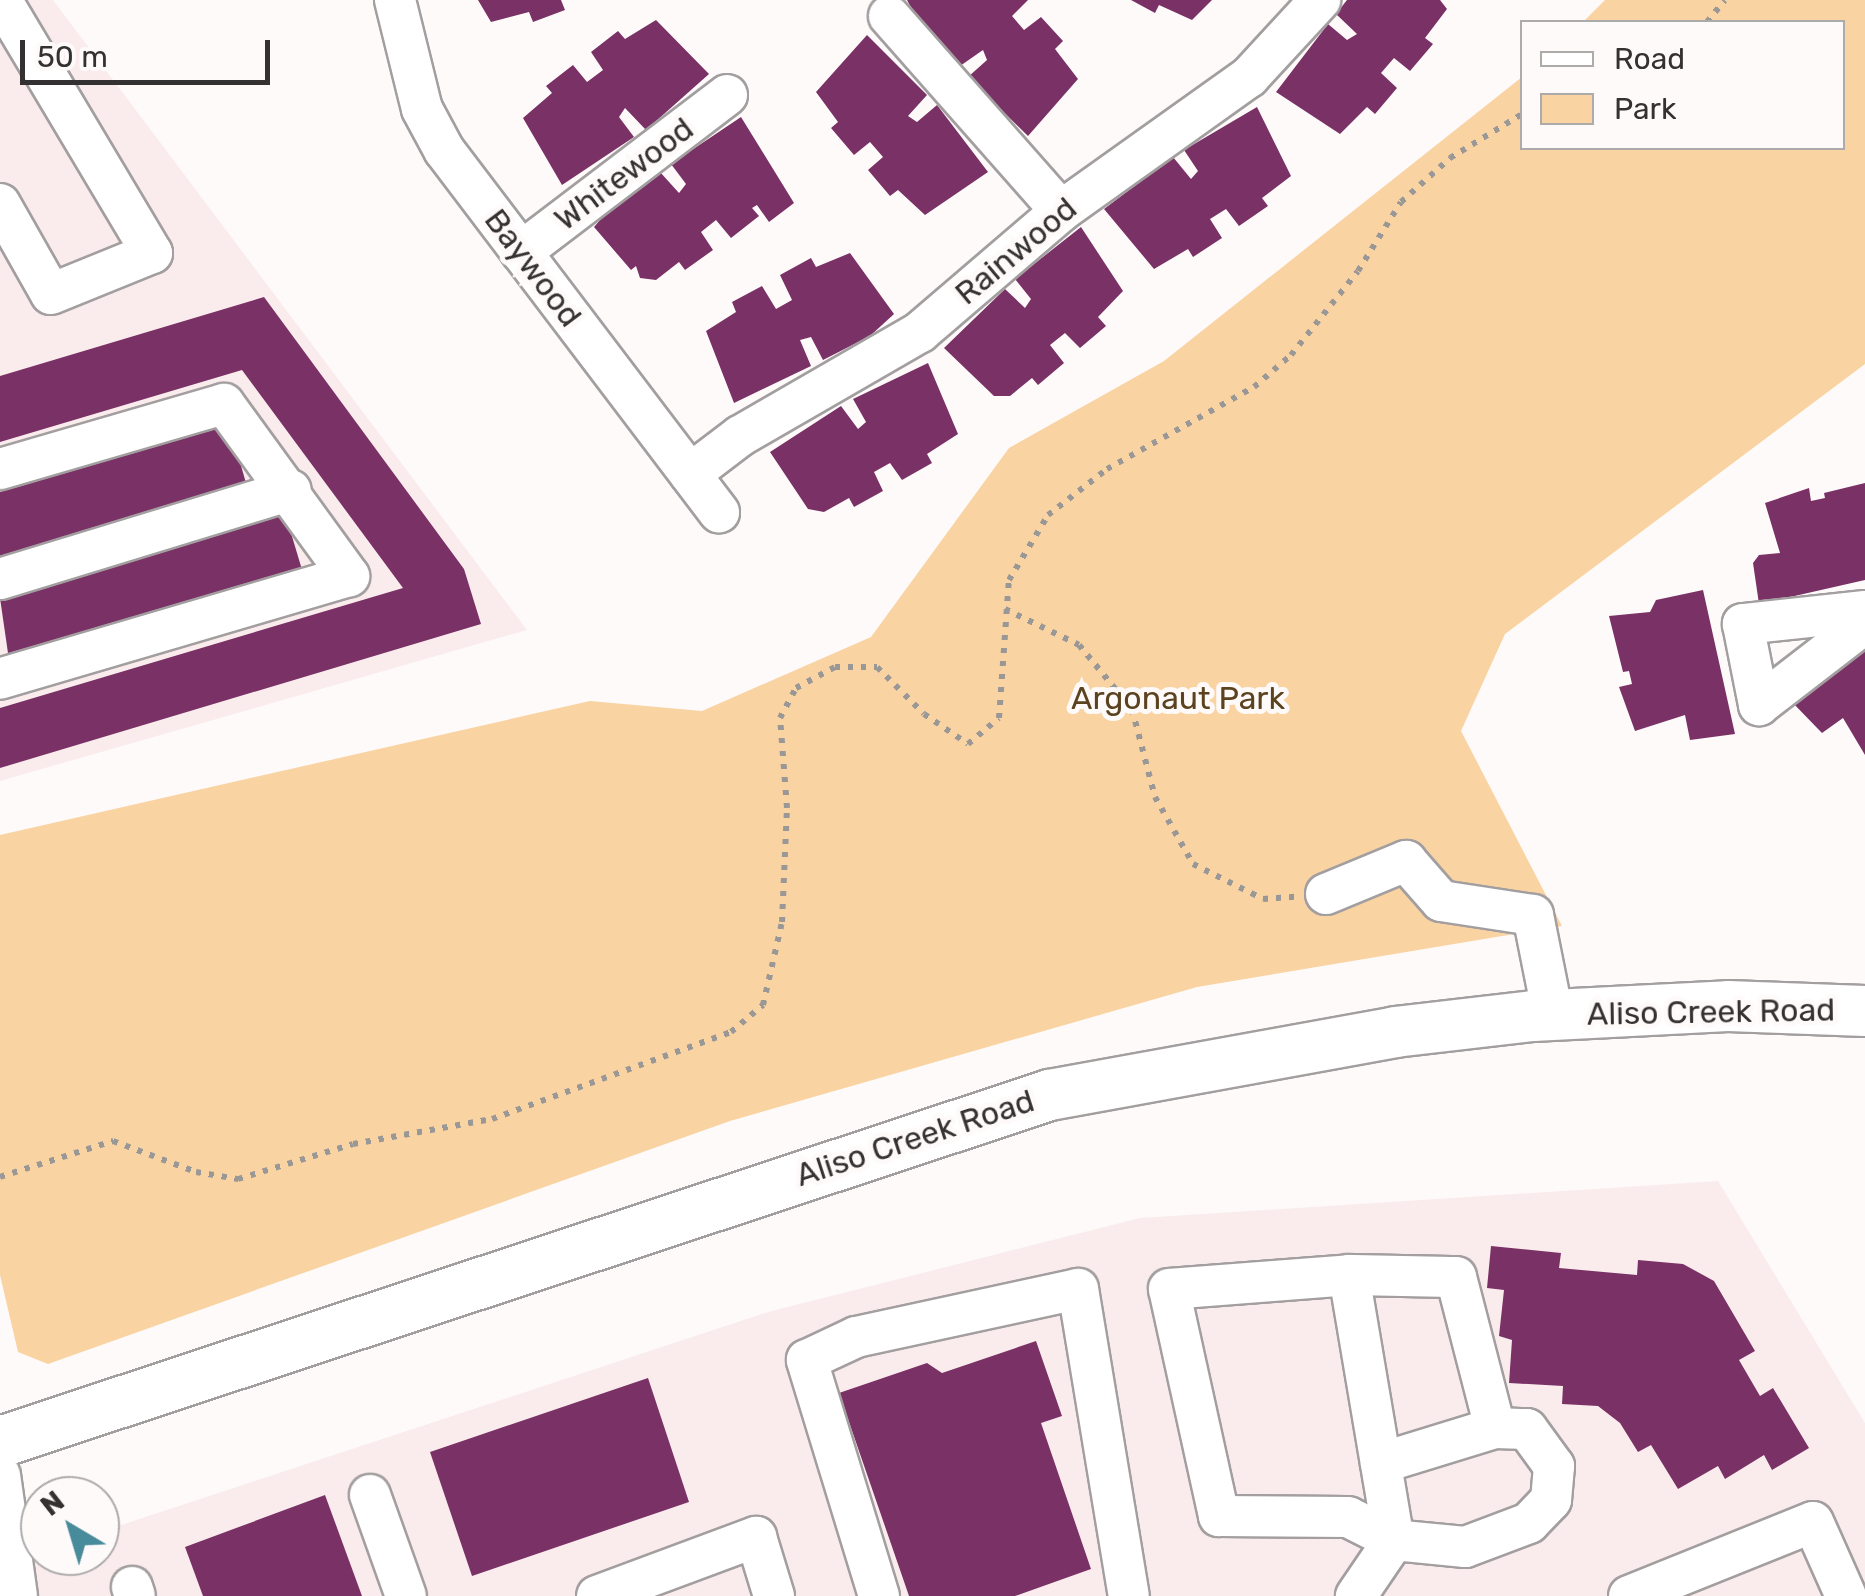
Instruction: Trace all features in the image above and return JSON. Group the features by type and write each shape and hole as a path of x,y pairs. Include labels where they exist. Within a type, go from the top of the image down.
{"main road":[{"name":"Aliso Creek Road","path":"0,1442 1050,1095 1395,1032 1553,1014 1728,1006 1865,1011"}],"street":[{"path":"0,204 52,294 152,253 1,0"},
{"name":"Baywood","path":"396,0 422,109 444,150 719,512"},
{"name":"Rainwood","path":"690,474 740,436 920,332 1061,211 1249,77 1320,0"},
{"path":"889,16 1061,211"},
{"name":"Whitewood","path":"521,252 727,95"},
{"path":"0,469 224,404 291,490 350,576 0,679"},
{"path":"0,579 291,490"},
{"path":"1865,611 1743,624 1759,705 1865,622"},
{"path":"1326,894 1406,861 1442,902 1533,916 1553,1014"},
{"path":"1349,1276 1394,1540 1356,1596"},
{"path":"1381,1462 1495,1428 1536,1436 1554,1466 1551,1500 1529,1523 1465,1548 1394,1540 1348,1517 1219,1516 1169,1289 1349,1276 1456,1276 1495,1428"},
{"path":"879,1596 807,1360 856,1338 1078,1288 1129,1596"},
{"path":"0,1475 17,1596"},
{"path":"370,1494 406,1596"},
{"path":"1628,1596 1813,1522 1846,1596"},
{"path":"597,1596 756,1536 774,1596"}],"path":[{"path":"1708,20 1726,0"},
{"path":"0,1176 113,1141 196,1172 238,1179 353,1144 492,1120 731,1032 763,1005 782,922 787,808 780,718 796,688 834,667 877,667 924,714 968,744 1000,718 1009,580 1048,515 1108,468 1189,427 1266,376 1358,271 1401,202 1450,158 1520,115"},
{"path":"1005,609 1079,645 1132,709 1155,797 1193,864 1264,900 1326,894"}],"shaded area":[{"path":"0,0 53,0 527,630 0,781"},
{"path":"1718,1181 1865,1423 1865,1596 0,1596 0,1560 20,1554 20,1576 120,1576 120,1525 768,1312 1140,1218"}],"green space":[{"name":"Argonaut Park","path":"1605,0 1865,0 1865,364 1505,634 1461,731 1562,926 1197,987 730,1121 48,1364 18,1352 0,1275 0,835 590,701 702,711 871,637 1009,448 1164,361 1520,79 1520,150 1845,150 1845,20 1585,20"}],"building":[{"path":"478,0 561,0 565,10 533,22 529,12 491,22"},
{"path":"907,0 1028,0 1012,16 1024,30 1041,17 1063,41 1055,49 1078,79 1028,136 968,77 987,60 983,50 960,66 922,28"},
{"path":"1131,0 1212,0 1192,20 1159,5 1155,13"},
{"path":"1347,0 1440,0 1447,9 1425,38 1433,44 1410,71 1394,58 1381,73 1397,88 1375,114 1367,107 1340,134 1276,92 1328,24 1347,40 1357,34 1336,14"},
{"path":"656,20 709,74 646,130 625,108 619,117 634,137 562,185 523,118 552,93 546,86 573,65 587,82 603,70 591,52 618,31 625,39"},
{"path":"867,35 927,95 908,116 917,122 937,105 988,172 925,215 898,190 890,196 868,170 883,157 870,142 854,155 831,128 838,122 816,92"},
{"path":"1257,107 1291,176 1262,198 1268,206 1239,226 1226,209 1210,219 1222,238 1193,257 1188,249 1154,269 1104,209 1173,157 1191,179 1198,171 1184,150"},
{"path":"741,117 794,203 769,222 757,205 752,208 759,216 731,238 716,220 701,232 713,250 685,270 679,262 656,280 640,278 636,266 631,270 594,227 615,203 660,172 679,193 686,184 671,164"},
{"path":"1081,227 1123,291 1098,317 1106,326 1080,348 1065,333 1050,345 1064,363 1038,385 1032,378 1010,396 994,396 944,348 1005,289 1025,308 1031,299 1015,279"},
{"path":"850,253 894,314 870,336 823,360 811,337 800,340 811,366 734,403 706,331 736,312 732,302 762,286 776,309 792,300 780,275 811,258 816,267"},
{"path":"264,297 464,569 481,624 0,768 0,708 403,588 242,370 0,442 0,376"},
{"path":"928,363 958,434 927,454 932,463 902,480 890,463 874,472 883,491 854,507 849,498 824,512 808,509 770,452 841,406 858,429 866,422 853,399"},
{"path":"229,424 246,483 0,556 0,492"},
{"path":"1865,483 1865,580 1759,604 1753,563 1759,555 1780,553 1765,503 1809,488 1811,501 1825,498 1824,493"},
{"path":"285,513 303,573 9,660 0,598"},
{"path":"1703,590 1735,734 1690,740 1685,715 1635,731 1619,687 1632,684 1629,671 1623,672 1609,616 1650,612 1656,600"},
{"path":"1865,645 1865,755 1843,718 1822,733 1790,700"},
{"path":"1491,1246 1561,1253 1559,1268 1637,1275 1638,1260 1683,1264 1714,1281 1755,1351 1739,1360 1760,1396 1773,1388 1809,1448 1772,1470 1764,1455 1725,1479 1718,1466 1678,1489 1651,1445 1638,1452 1620,1423 1598,1406 1562,1404 1563,1386 1509,1383 1512,1340 1499,1336 1504,1290 1487,1288"},
{"path":"1036,1341 1062,1416 1041,1423 1091,1569 1015,1596 909,1596 839,1393 927,1363 942,1373"},
{"path":"648,1378 689,1502 472,1576 430,1452"},
{"path":"325,1495 362,1596 203,1596 185,1547"}]}
